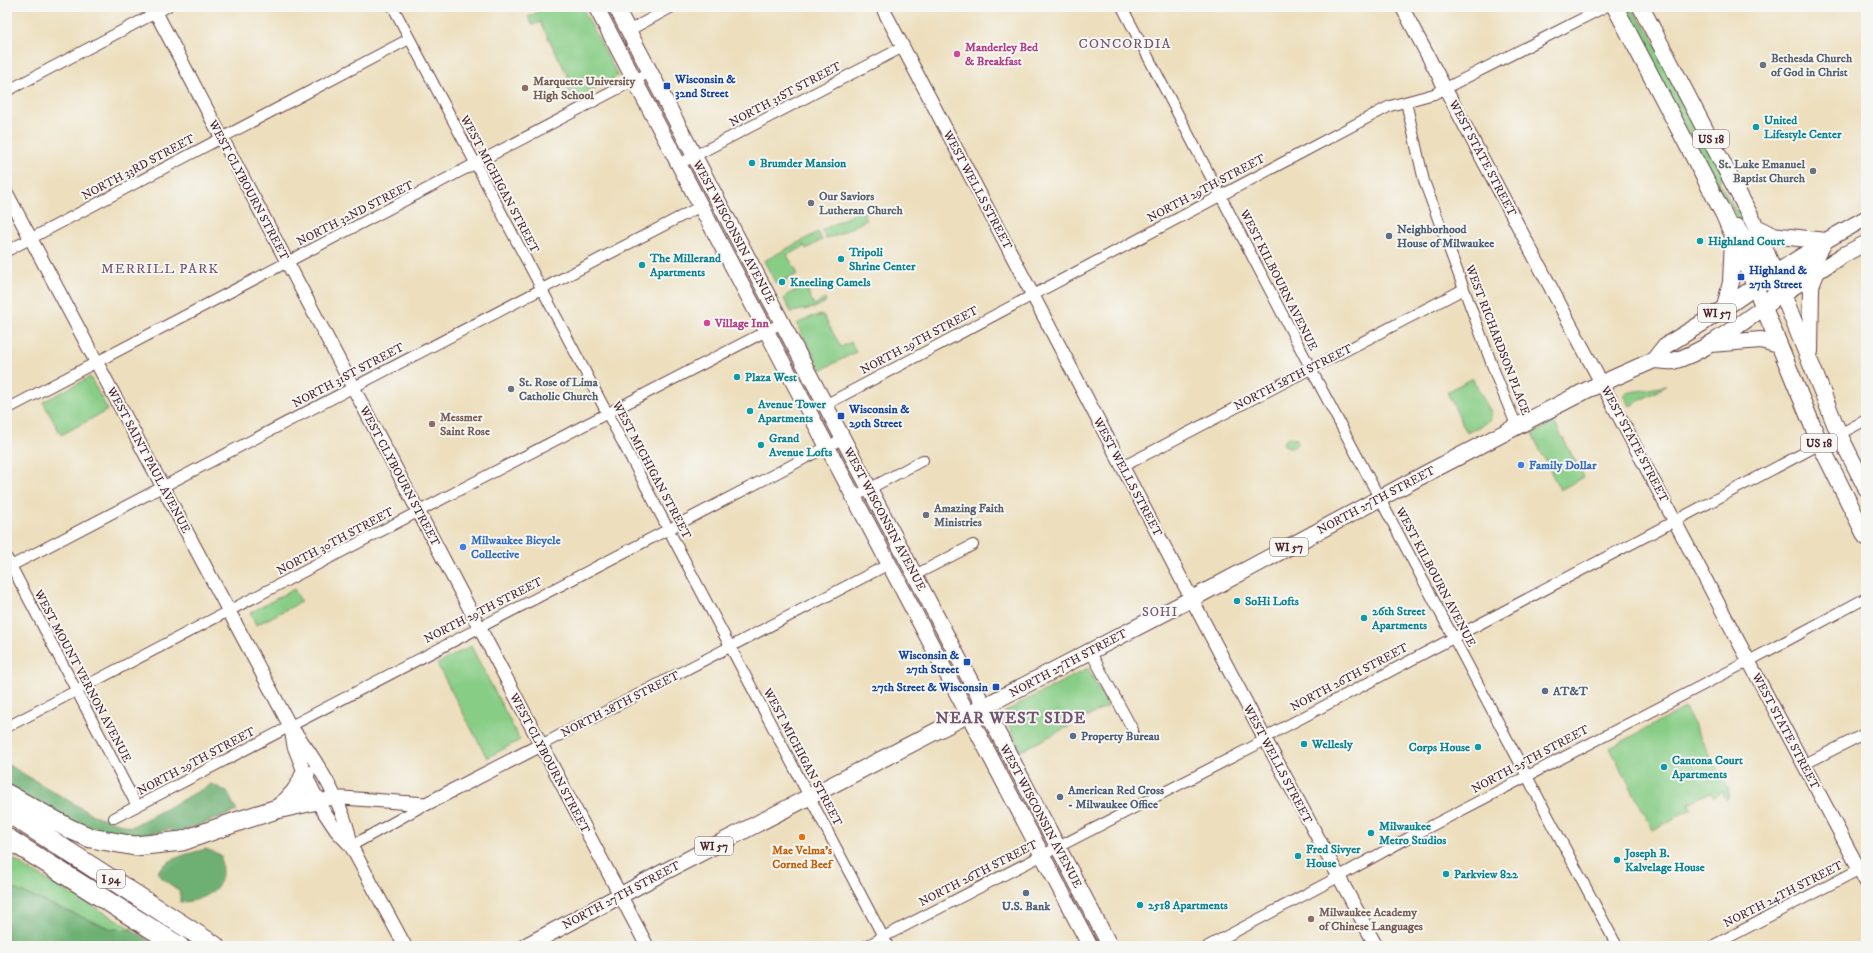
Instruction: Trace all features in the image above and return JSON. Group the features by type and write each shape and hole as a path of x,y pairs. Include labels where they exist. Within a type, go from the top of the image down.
{"highway":[{"path":"277,809 294,795 302,785 305,774"},
{"path":"7,794 91,838 135,846 182,841 277,809 326,799"},
{"name":"I 94","path":"7,812 216,946"},
{"name":"I 94","path":"7,838 179,946"}],"main road":[{"name":"WEST WISCONSIN AVENUE","path":"596,7 1090,946"},
{"name":"WEST WISCONSIN AVENUE","path":"616,7 1110,946"},
{"name":"US 18","path":"1615,7 1723,213 1733,235 1769,290 1810,362 1839,434 1866,488"},
{"name":"US 18","path":"1641,7 1756,227 1779,345 1820,444 1866,537"},
{"path":"1723,213 1734,223 1744,236 1769,290 1817,254 1825,241 1866,218"},
{"path":"1756,227 1772,235 1825,241"},
{"path":"1725,307 1731,282 1733,235"},
{"name":"NORTH 27TH STREET","path":"526,946 620,895 1191,599 1380,498 1602,384 1654,360 1665,346 1725,307 1817,272 1866,243"},
{"path":"1810,362 1811,286 1817,272"},
{"name":"NORTH 27TH STREET","path":"1654,360 1671,361 1708,344 1769,290"},
{"name":"WI 57","path":"1708,344 1761,340 1779,345"},
{"path":"888,564 900,568 910,584 922,590"}],"street":[{"name":"WEST MICHIGAN STREET","path":"393,7 540,289 608,414 886,942"},
{"path":"628,31 672,7"},
{"name":"WEST WELLS STREET","path":"882,7 1191,599 1376,946"},
{"name":"WEST KILBOURN AVENUE","path":"1122,7 1526,776 1617,946"},
{"name":"WEST STATE STREET","path":"1402,7 1446,87 1749,661 1863,868 1866,882"},
{"name":"NORTH 29TH STREET","path":"825,405 1390,106 1434,94 1604,7"},
{"path":"7,91 32,80 158,9"},
{"name":"WEST CLYBOURN STREET","path":"158,9 222,138 352,388 646,946"},
{"name":"NORTH 33RD STREET","path":"7,251 410,39"},
{"name":"NORTH 31ST STREET","path":"679,164 903,47"},
{"name":"NORTH 32ND STREET","path":"7,409 650,72"},
{"name":"WEST RICHARDSON PLACE","path":"1406,102 1424,181 1498,381 1517,427"},
{"name":"WEST SAINT PAUL AVENUE","path":"7,194 290,726 308,749 336,830 351,846 405,946"},
{"name":"NORTH 31ST STREET","path":"8,564 163,488 540,289 701,206"},
{"name":"NORTH 28TH STREET","path":"1122,467 1464,289"},
{"name":"NORTH 30TH STREET","path":"7,727 782,323"},
{"name":"NORTH 26TH STREET","path":"866,946 886,942 1042,855 1254,746 1282,728 1453,636 1676,522 1866,420"},
{"name":"NORTH 29TH STREET","path":"114,818 842,439"},
{"path":"854,497 923,460"},
{"path":"914,575 973,546"},
{"name":"WEST MOUNT VERNON AVENUE","path":"8,564 137,806"},
{"name":"NORTH 28TH STREET","path":"351,846 426,804 888,564"},
{"name":"NORTH 25TH STREET","path":"1208,946 1526,776 1749,661 1866,598"},
{"path":"1090,651 1133,730"},
{"name":"WEST SAINT PAUL AVENUE","path":"290,726 294,746 305,774 326,799"},
{"path":"1805,764 1866,733"},
{"path":"326,799 426,804"},
{"name":"NORTH 24TH STREET","path":"1712,946 1863,868"}],"green space":[{"path":"547,7 582,7 618,76 573,100 567,90 573,86 540,22 533,25 528,17"},
{"path":"1629,8 1634,12 1650,33 1726,178 1721,179 1719,182 1735,210 1744,214 1763,258 1721,194 1628,18 1626,10"},
{"path":"869,206 874,208 863,214 866,220 834,237 833,236 826,239 822,230"},
{"path":"818,232 822,240 806,249 804,245 804,247 787,255 797,272 796,275 776,284 764,261"},
{"path":"803,287 806,288 814,305 825,299 826,302 814,308 791,312 784,299 787,295"},
{"path":"823,315 841,347 851,342 856,352 821,370 797,324 811,317"},
{"path":"90,377 108,410 61,435 43,402"},
{"path":"1472,378 1492,414 1489,421 1467,433 1447,392"},
{"path":"1666,386 1630,406 1624,395 1626,393"},
{"path":"1554,422 1584,477 1560,490 1532,434"},
{"path":"1288,437 1297,439 1297,444 1293,448 1284,445 1283,443"},
{"path":"294,589 301,602 256,625 250,613"},
{"path":"471,646 520,740 487,758 437,664"},
{"path":"1088,668 1108,706 1021,751 1004,715 1006,711"},
{"path":"1685,708 1728,790 1730,797 1726,799 1722,792 1714,797 1711,792 1689,803 1691,809 1653,830 1610,748"},
{"path":"7,764 93,815 131,827 212,784 227,792 237,811 174,834 170,829 154,833 120,837 90,832 7,788"},
{"path":"206,849 221,855 221,880 214,889 204,897 191,901 180,902 180,891 161,878 158,871 174,859"},
{"path":"7,855 133,930 111,929 7,886"},
{"path":"7,886 111,929 133,930 157,946 7,946"}],"place":[{"name":"Manderley Bed & Breakfast","path":"957,54"},
{"name":"Bethesda Church of God in Christ","path":"1763,65"},
{"name":"Wisconsin & 32nd Street","path":"667,86"},
{"name":"Marquette University High School","path":"525,88"},
{"name":"United Lifestyle Center","path":"1756,127"},
{"name":"Brumder Mansion","path":"752,163"},
{"name":"St. Luke Emanuel Baptist Church","path":"1813,171"},
{"name":"Our Saviors Lutheran Church","path":"811,203"},
{"name":"Neighborhood House of Milwaukee","path":"1389,236"},
{"name":"Highland Court","path":"1700,241"},
{"name":"Tripoli Shrine Center","path":"841,259"},
{"name":"The Millerand Apartments","path":"642,265"},
{"name":"Highland & 27th Street","path":"1741,277"},
{"name":"Kneeling Camels","path":"782,282"},
{"name":"Village Inn","path":"707,323"},
{"name":"Plaza West","path":"737,377"},
{"name":"St. Rose of Lima Catholic Church","path":"511,389"},
{"name":"Avenue Tower Apartments","path":"750,411"},
{"name":"Wisconsin & 29th Street","path":"841,416"},
{"name":"Messmer Saint Rose","path":"432,424"},
{"name":"Grand Avenue Lofts","path":"761,445"},
{"name":"Family Dollar","path":"1521,465"},
{"name":"Amazing Faith Ministries","path":"926,515"},
{"name":"Milwaukee Bicycle Collective","path":"463,547"},
{"name":"SoHi Lofts","path":"1237,601"},
{"name":"26th Street Apartments","path":"1364,618"},
{"name":"Wisconsin & 27th Street","path":"967,662"},
{"name":"27th Street & Wisconsin","path":"996,687"},
{"name":"AT&T","path":"1545,691"},
{"name":"Property Bureau","path":"1073,736"},
{"name":"Wellesly","path":"1304,744"},
{"name":"Corps House","path":"1478,747"},
{"name":"Cantona Court Apartments","path":"1664,767"},
{"name":"American Red Cross - Milwaukee Office","path":"1060,797"},
{"name":"Milwaukee Metro Studios","path":"1371,833"},
{"name":"Mae Velma’s Corned Beef","path":"802,837"},
{"name":"Fred Sivyer House","path":"1298,856"},
{"name":"Joseph B. Kalvelage House","path":"1617,860"},
{"name":"Parkview 822","path":"1446,874"},
{"name":"U.S. Bank","path":"1026,893"},
{"name":"2518 Apartments","path":"1140,905"},
{"name":"Milwaukee Academy of Chinese Languages","path":"1311,919"}],"district":[{"name":"CONCORDIA","path":"1125,43"},
{"name":"MERRILL PARK","path":"160,268"},
{"name":"SOHI","path":"1160,611"},
{"name":"NEAR WEST SIDE","path":"1011,717"}]}
